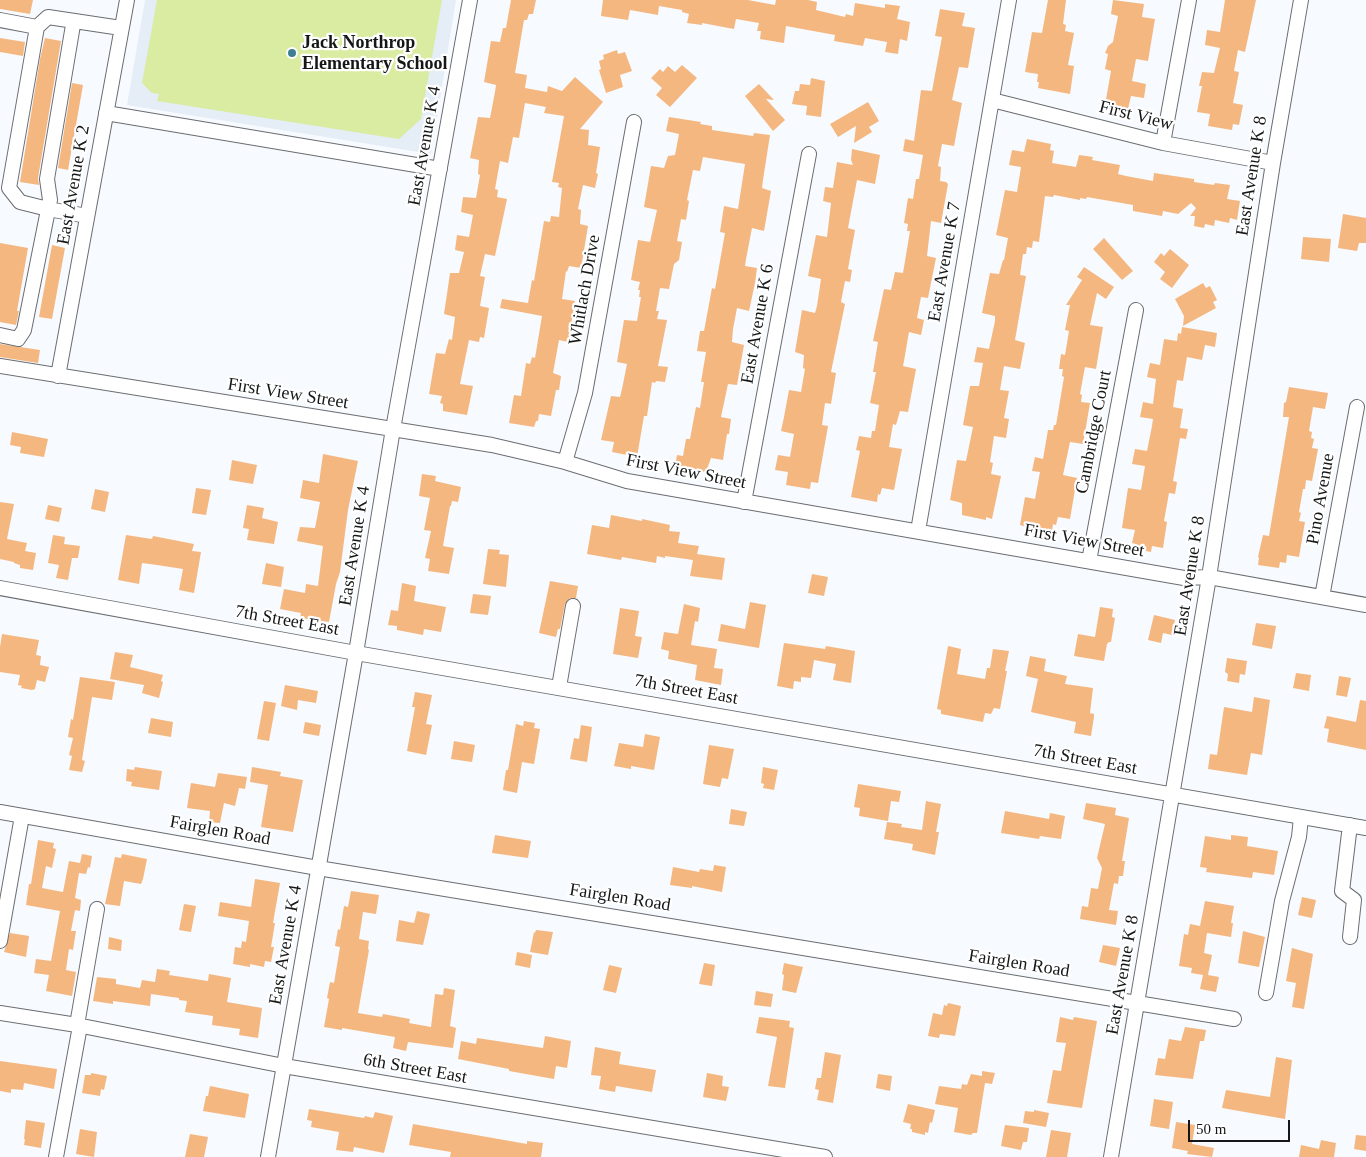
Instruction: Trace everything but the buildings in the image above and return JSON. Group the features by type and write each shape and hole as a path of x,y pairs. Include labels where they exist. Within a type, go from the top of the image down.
{"street":[{"name":"East Avenue K 2","path":"58,376 127,0"},
{"name":"East Avenue K 4","path":"268,1157 393,430 470,0"},
{"name":"East Avenue K 7","path":"918,531 1009,0"},
{"path":"1163,143 1189,0"},
{"name":"East Avenue K 8","path":"1111,1157 1174,794 1273,163 1301,0"},
{"path":"87,216 20,202 10,188 36,27 48,17 121,28"},
{"path":"0,20 36,27"},
{"path":"0,335 18,339 24,330 50,200 47,179 74,24 77,22"},
{"name":"First View","path":"992,100 1163,143 1273,163"},
{"path":"106,113 440,169"},
{"name":"Whitlach Drive","path":"565,462 585,393 634,122"},
{"name":"East Avenue K 6","path":"744,502 809,154"},
{"name":"Cambridge Court","path":"1089,561 1136,310"},
{"name":"First View Street","path":"0,366 492,445 565,462 627,481 1184,578 1209,577 1366,605"},
{"name":"Pino Avenue","path":"1322,597 1357,408"},
{"name":"7th Street East","path":"0,588 356,653 1366,828"},
{"path":"560,687 574,606"},
{"name":"Fairglen Road","path":"0,812 318,868 1234,1019"},
{"path":"0,941 22,816"},
{"path":"1266,993 1282,901 1299,837 1301,817"},
{"path":"1350,825 1342,891 1354,900 1350,937"},
{"path":"56,1157 97,909"},
{"name":"6th Street East","path":"0,1013 78,1025 284,1066 826,1157"}],"shaded area":[{"name":"Jack Northrop Elementary School","path":"145,0 456,0 431,154 127,105"}],"green space":[{"name":"Jack Northrop Elementary School","path":"157,0 442,0 421,119 399,139 157,101 159,94 152,93 142,83"}],"place":[{"name":"Jack Northrop Elementary School","path":"292,53"}]}
